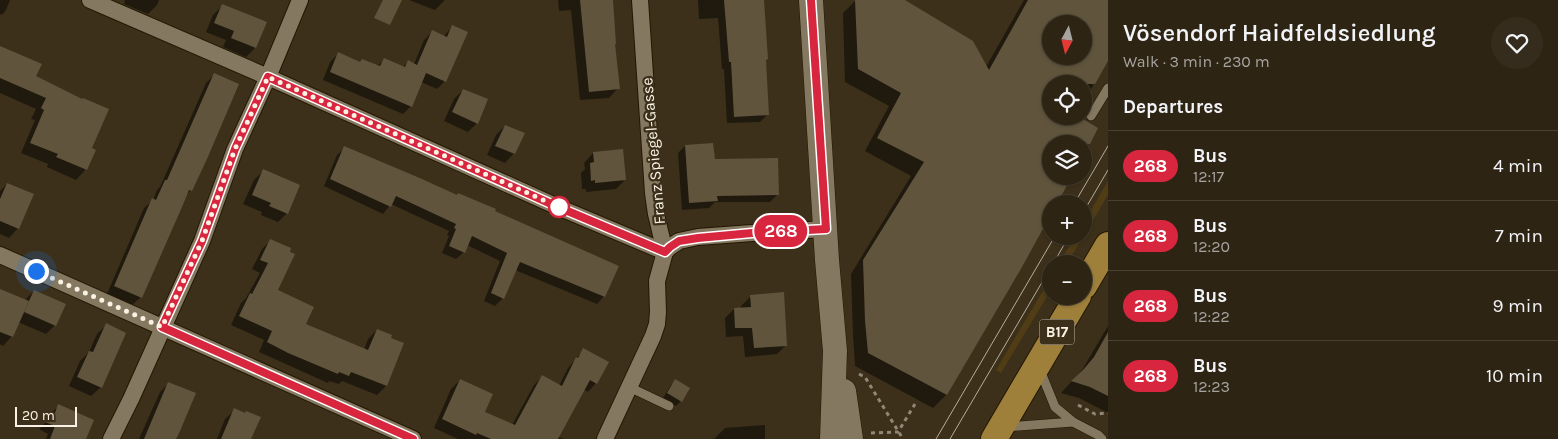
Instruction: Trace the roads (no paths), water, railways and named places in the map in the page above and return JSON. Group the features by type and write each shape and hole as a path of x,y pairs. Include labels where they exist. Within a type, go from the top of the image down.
{"main road":[{"path":"811,0 826,229 838,358 851,439"},
{"path":"1092,272 1108,245"},
{"name":"B17","path":"997,433 1073,305"},
{"path":"832,439 838,358"}],"street":[{"path":"90,0 268,77 558,207 665,252 679,241 698,238 826,229"},
{"path":"111,439 202,241 235,149 300,0"},
{"name":"Franz Spiegel-Gasse","path":"605,439 657,324 657,281 665,252 653,193 640,0"},
{"path":"0,256 413,439"}],"lane":[{"path":"1092,114 1108,88"},
{"path":"1037,364 1055,407 1073,422 1102,439"},
{"path":"629,387 669,406"},
{"path":"997,433 1073,422"}],"tram line":[{"path":"1079,195 1108,146"},
{"path":"1092,197 1108,170"},
{"path":"936,439 1050,245"},
{"path":"1058,255 1064,245"},
{"path":"950,439 1042,282"}]}
